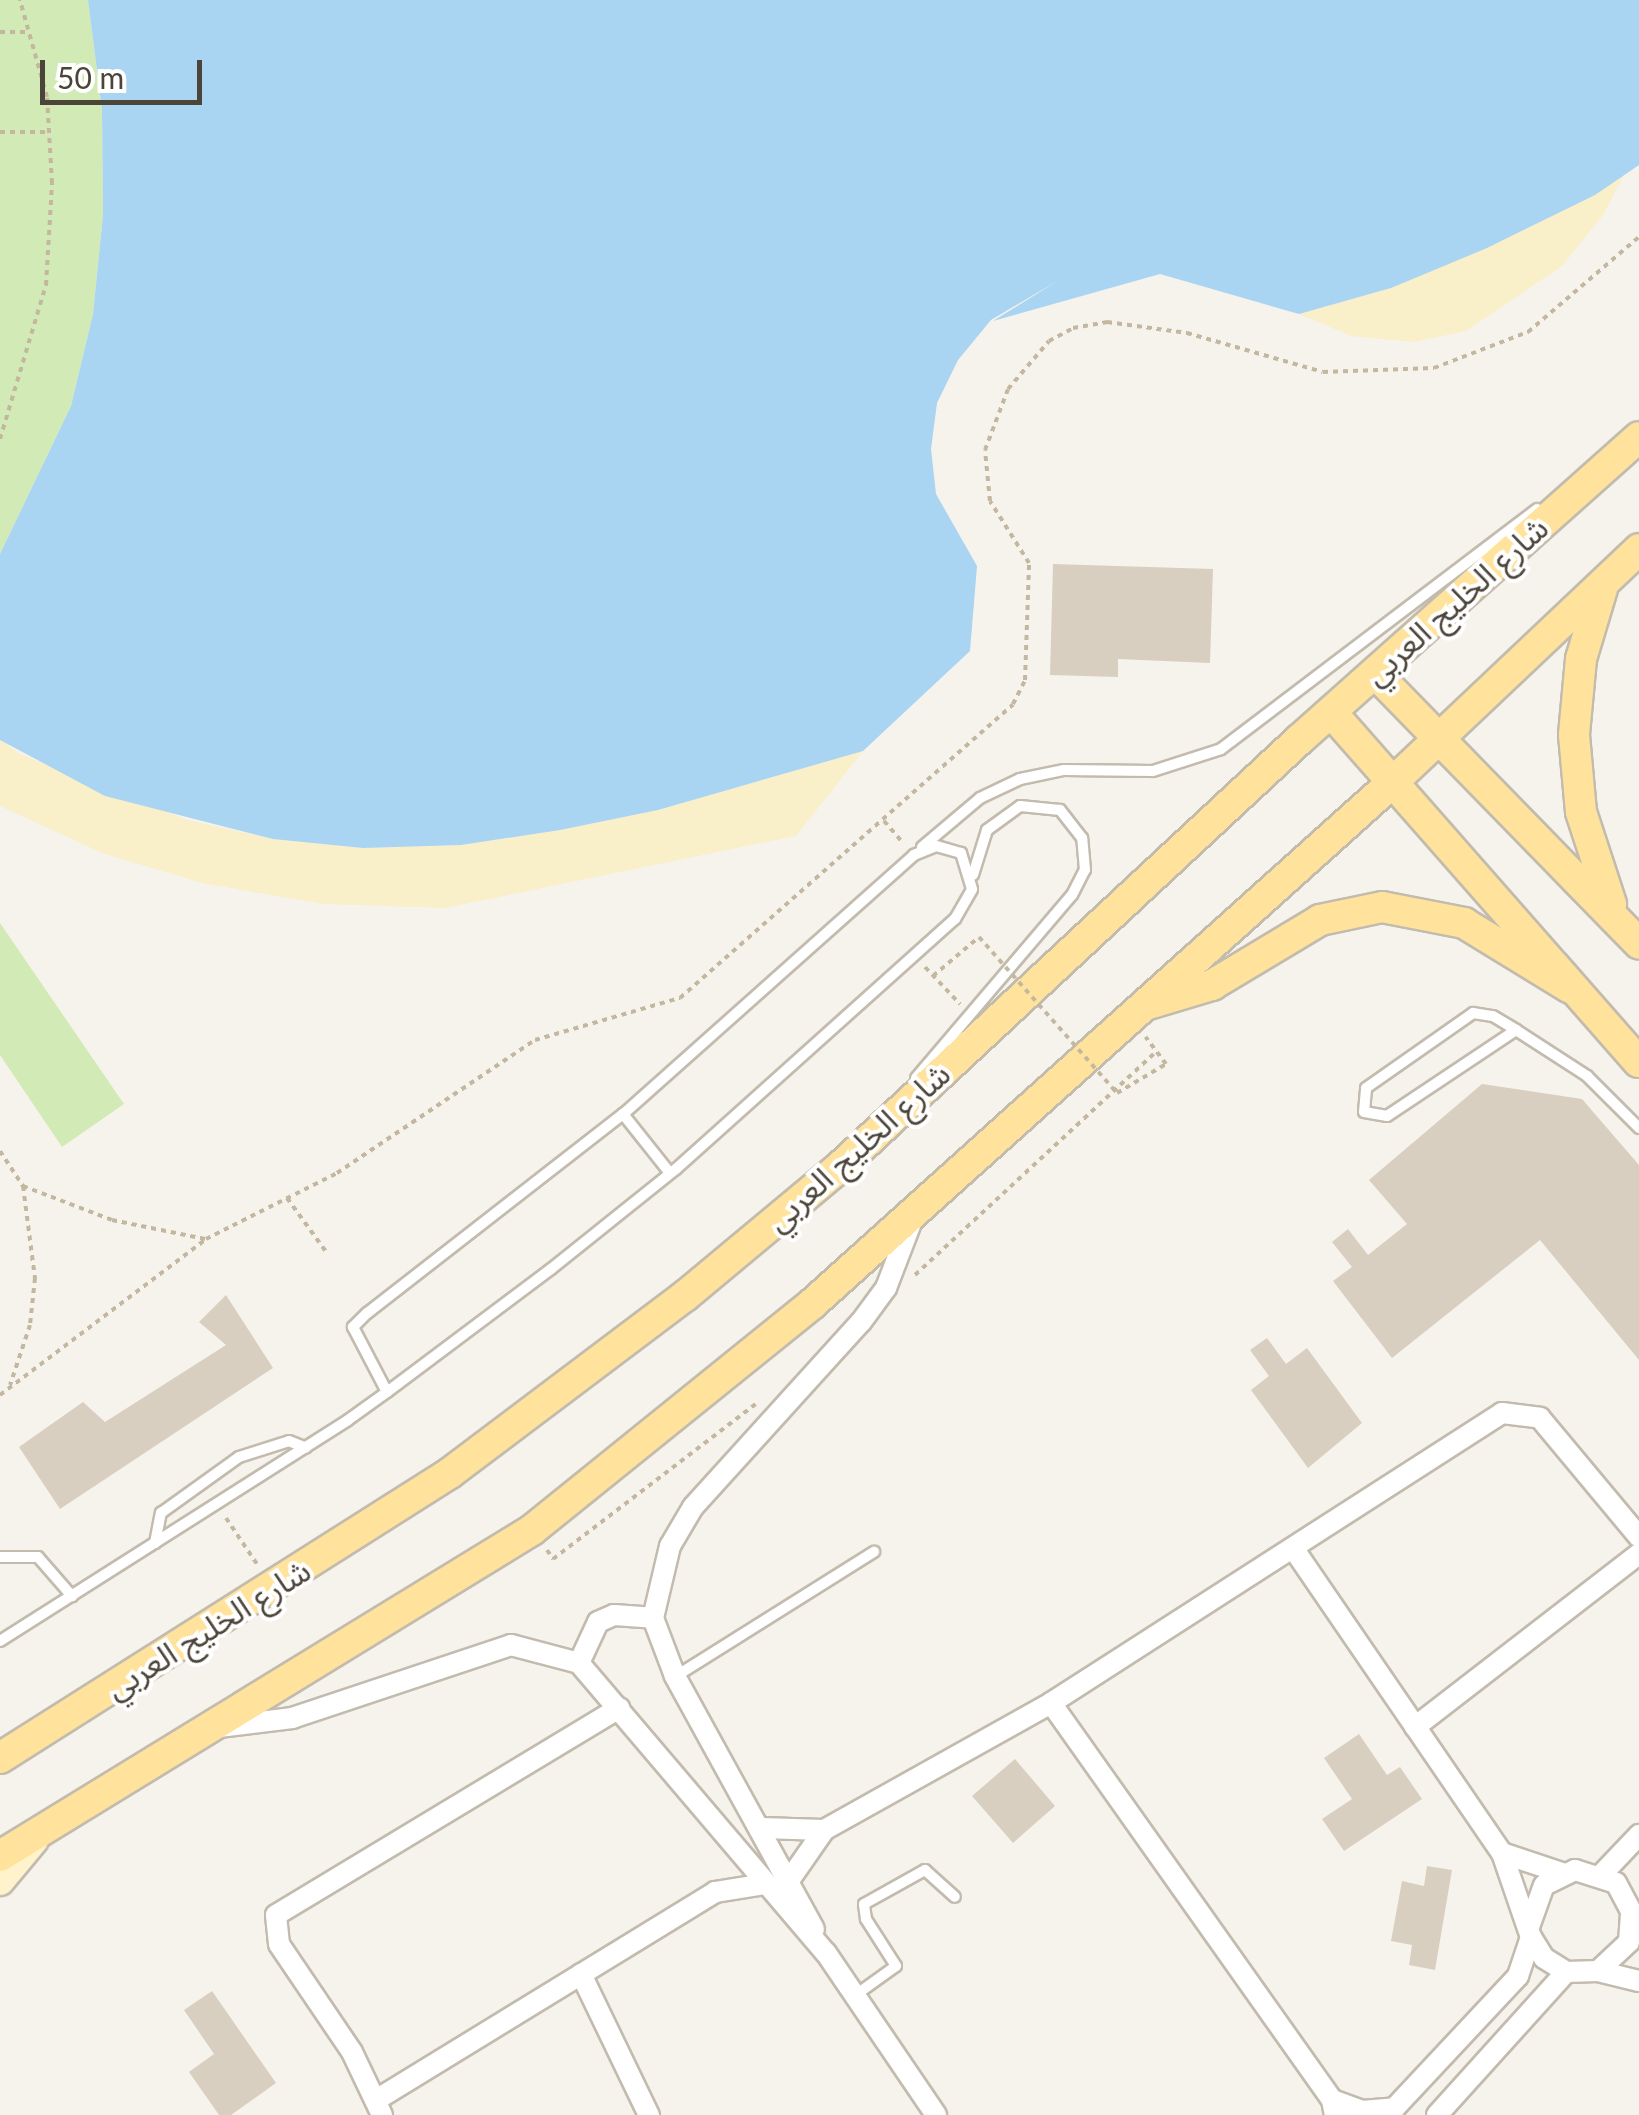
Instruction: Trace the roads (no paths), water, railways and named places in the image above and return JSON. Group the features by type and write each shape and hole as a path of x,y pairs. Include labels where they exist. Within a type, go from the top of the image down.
{"main road":[{"name":"شارع الخليج العربي","path":"0,1758 274,1588 450,1472 685,1296 840,1166 1331,712 1639,436"},
{"path":"0,1856 219,1727 532,1530 915,1212 1396,780 1639,548"},
{"path":"1603,586 1581,659 1574,736 1580,812 1631,928"},
{"path":"1375,673 1631,928"},
{"path":"1331,712 1396,780 1570,988 1639,1062"},
{"path":"1138,1011 1212,985 1320,920 1382,907 1464,923 1570,988"},
{"path":"0,1881 42,1832"}],"street":[{"path":"826,1953 790,1878 675,1676 654,1618 670,1546 693,1507 870,1311 900,1257 915,1212"},
{"path":"790,1878 824,1830 1051,1703 1512,1411 1540,1418 1639,1536"},
{"path":"1293,1548 1502,1853 1530,1932 1544,1958 1566,1972 1598,1971 1639,1982"},
{"path":"1416,1727 1639,1554"},
{"path":"580,1663 598,1622 614,1615 654,1618"},
{"path":"219,1727 292,1718 511,1645 580,1663 826,1953 936,2115"},
{"path":"1051,1703 1334,2107 1391,2112 1518,1976 1537,1894 1562,1873"},
{"path":"620,1708 276,1915 279,1944 352,2052 379,2108 581,1974 715,1892 765,1884"},
{"path":"762,1828 824,1830"},
{"path":"1602,1874 1639,1835"},
{"path":"715,1892 735,1846"},
{"path":"1502,1853 1562,1873 1602,1874 1632,1889 1636,1934 1598,1971"},
{"path":"1437,2115 1566,1972"},
{"path":"581,1974 649,2115"}],"lane":[{"path":"387,1392 353,1326 623,1114 967,808 1020,779 1064,770 1152,771 1222,749 1639,436"},
{"path":"0,1641 306,1448 387,1392 670,1173 956,919 972,881 981,840 1011,810 1050,805 1071,818 1082,838 1085,870 1072,895 840,1166"},
{"path":"914,855 936,846 955,849 972,881"},
{"path":"1516,1030 1387,1116 1364,1112 1366,1088 1462,1016 1482,1013 1516,1030 1587,1076 1639,1128"},
{"path":"623,1114 670,1173"},
{"path":"156,1543 161,1513 239,1457 289,1440 306,1448"},
{"path":"675,1676 874,1552"},
{"path":"0,1557 38,1558 72,1596"},
{"path":"857,1994 896,1966 866,1919 864,1904 924,1870 955,1897"}],"water":[{"path":"88,0 1639,0 1639,165 1595,195 1487,248 1391,288 1299,314 1160,274 993,321 1059,280 991,320 958,360 937,403 931,449 936,494 977,566 970,651 863,751 658,810 461,845 363,848 273,839 105,796 0,740 0,554 71,406 93,314 103,215 102,110"}]}
